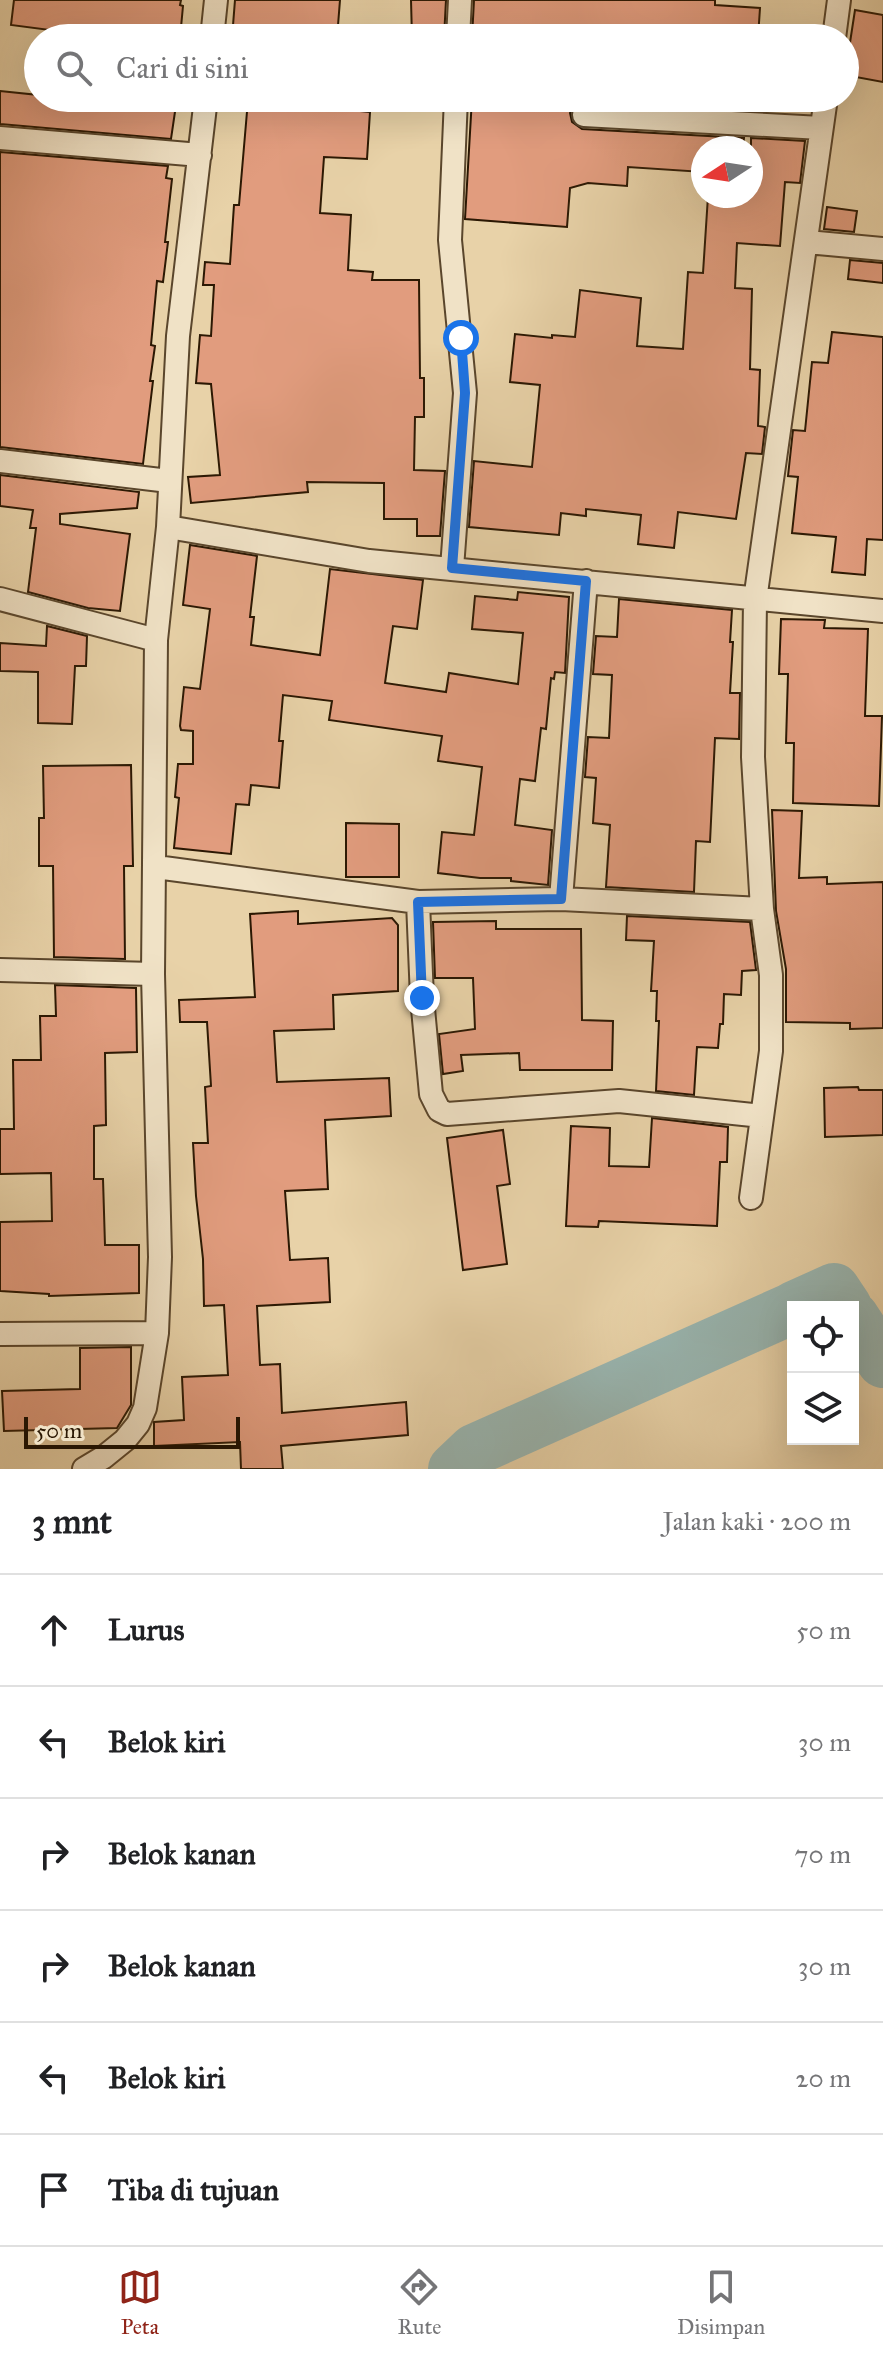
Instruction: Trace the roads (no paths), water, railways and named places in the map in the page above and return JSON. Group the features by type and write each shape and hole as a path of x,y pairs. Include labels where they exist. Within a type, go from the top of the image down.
{"street":[{"path":"213,24 216,0"},
{"path":"459,24 460,0"},
{"path":"836,24 839,0"},
{"path":"84,1469 125,1440 138,1424 145,1408 157,1333 160,1257 153,974 156,640 168,527 178,336 205,112"},
{"path":"452,568 465,393 450,240 455,112"},
{"path":"751,1198 771,1051 771,975 762,909 753,757 755,600 824,112"},
{"path":"584,115 821,128"},
{"path":"0,138 200,155"},
{"path":"807,242 883,249"},
{"path":"0,461 169,481"},
{"path":"168,527 369,561 883,611"},
{"path":"561,899 586,581"},
{"path":"0,599 156,640"},
{"path":"156,867 418,902 561,899 762,909"},
{"path":"418,902 422,998 431,1094 439,1110 447,1114 619,1101 762,1116"},
{"path":"0,970 153,974"},
{"path":"0,1334 157,1333"}],"waterway":[{"path":"807,1301 834,1289 842,1301"},
{"path":"454,1469 474,1450 787,1311"},
{"path":"859,1326 883,1362"}]}
